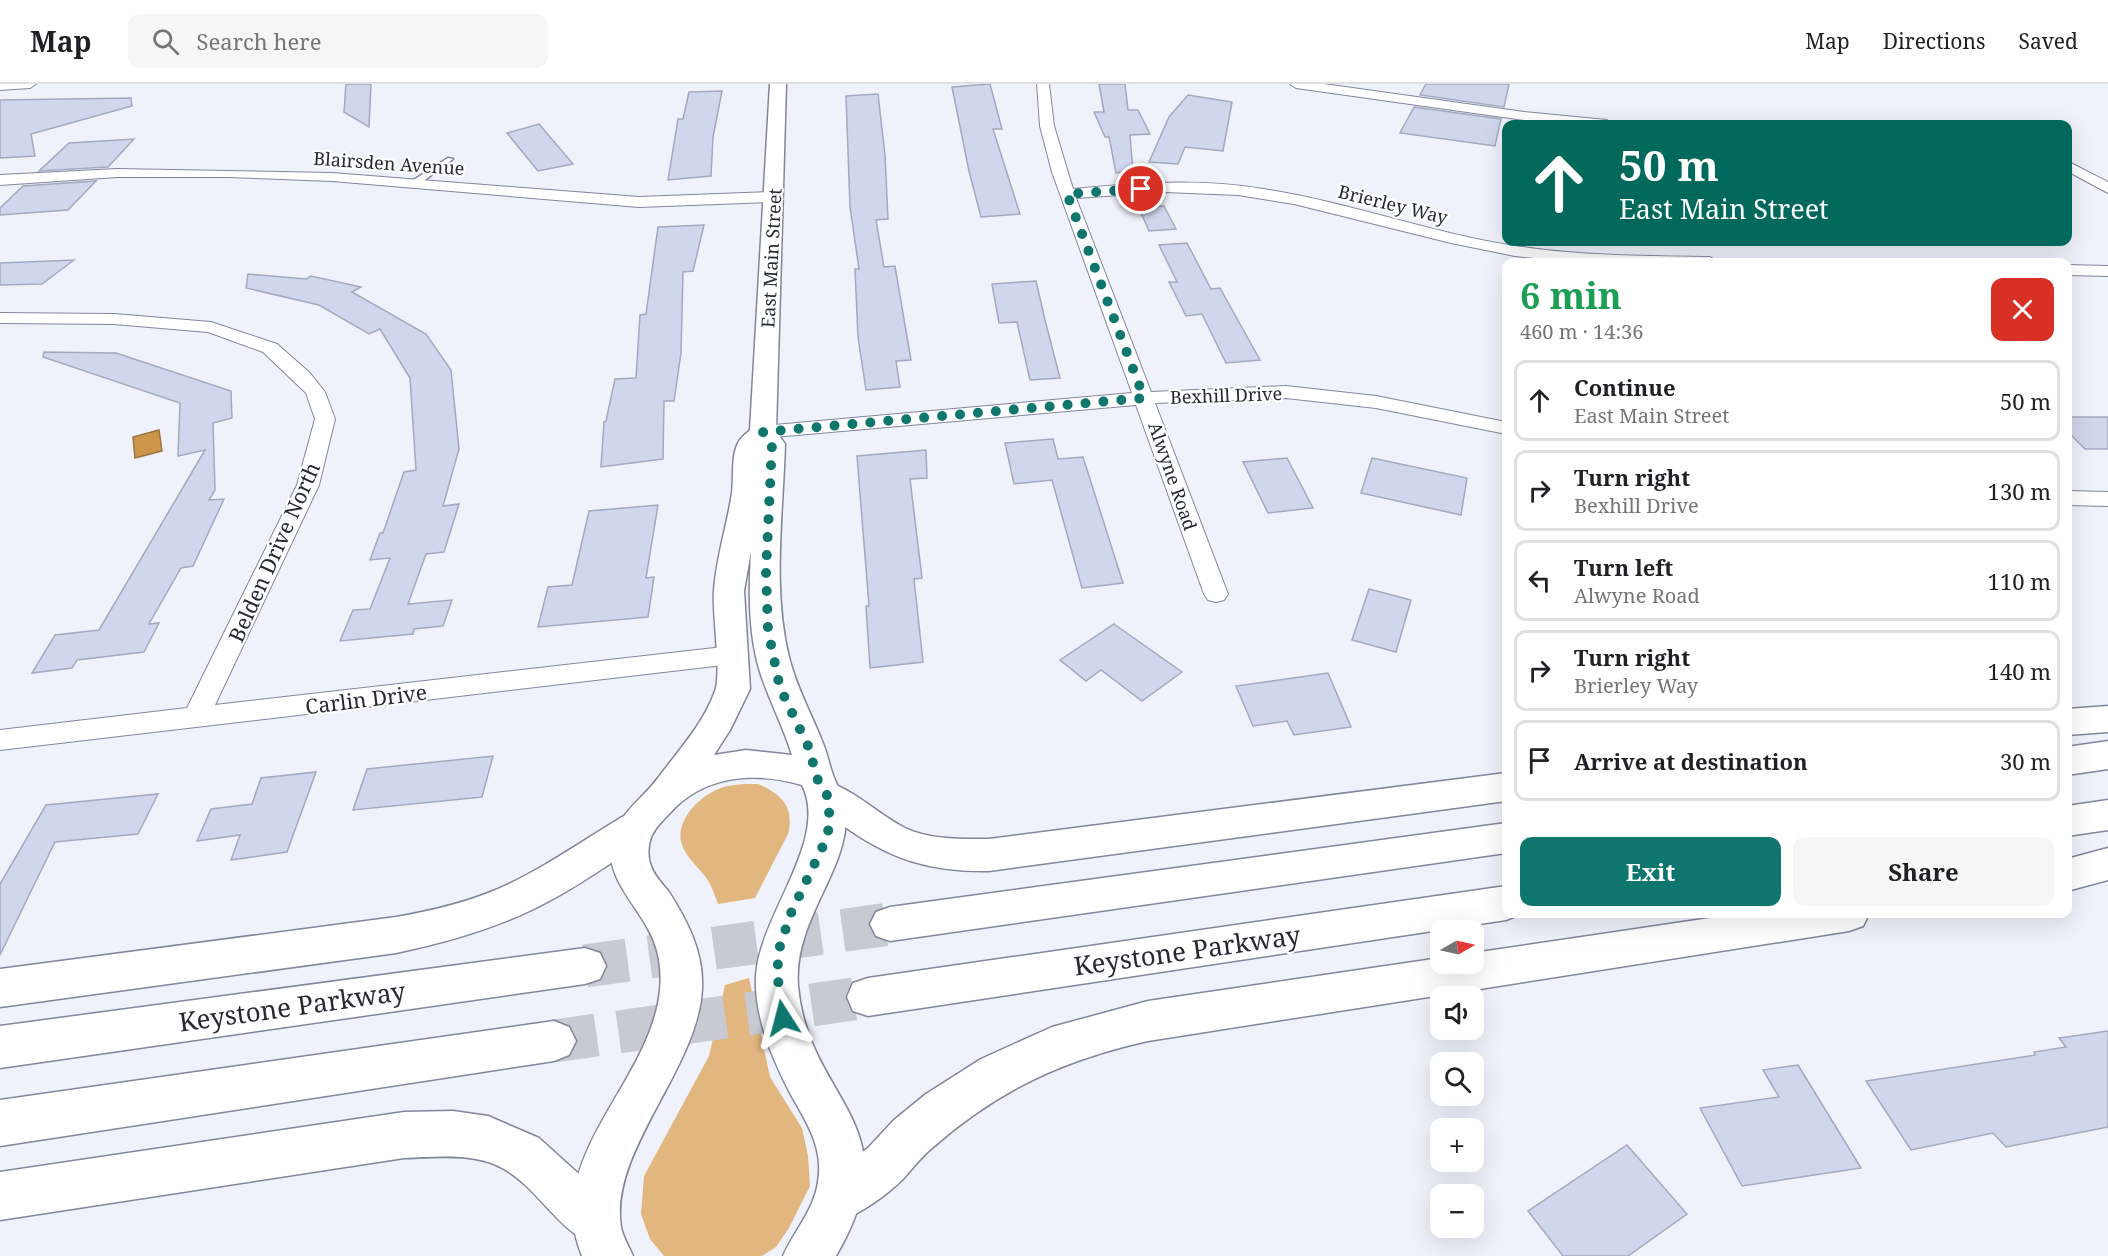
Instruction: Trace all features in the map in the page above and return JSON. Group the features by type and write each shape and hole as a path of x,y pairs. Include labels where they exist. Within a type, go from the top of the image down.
{"main road":[{"name":"East Main Street","path":"778,84 763,432 772,444 766,565 768,630 780,688 811,752 822,786 830,825 823,846 791,913 780,946 777,972 778,1000 787,1036 835,1131 843,1171 839,1198"},
{"name":"East Main Street","path":"672,786 724,710 733,689 729,591 746,493 750,445 763,432"},
{"path":"2072,722 2108,719"},
{"path":"2072,760 2108,755"},
{"path":"0,988 385,937 442,926 483,913 538,888 635,828 658,799 672,786 707,770 737,763 760,762 786,765 822,786 884,835 922,849 959,856 1001,854 1502,788"},
{"path":"2072,820 2108,815"},
{"path":"602,1239 597,1193 602,1172 673,1029 680,1004 683,976 681,956 674,938 631,866 629,847 635,828"},
{"path":"890,924 1502,839"},
{"path":"2072,873 2108,864"},
{"name":"Keystone Parkway","path":"868,997 1502,904"},
{"path":"808,1256 825,1230 839,1198 880,1168 913,1134 967,1091 1014,1063 1077,1037 1148,1021 1823,918"},
{"name":"Keystone Parkway","path":"0,1047 585,966"},
{"path":"0,1123 554,1041"},
{"path":"0,1197 404,1135 453,1134 488,1139 523,1154 602,1239"}],"street":[{"path":"0,86 30,84"},
{"name":"Alwyne Road","path":"1043,84 1047,126 1067,194 1216,594"},
{"path":"1296,84 1566,120"},
{"path":"2072,168 2108,189"},
{"name":"Blairsden Avenue","path":"0,180 117,173 228,173 415,183 639,202 703,202 774,197"},
{"name":"Brierley Way","path":"1067,194 1163,188 1224,189 1297,200 1466,242 1515,251 1587,258"},
{"path":"2072,270 2108,271"},
{"name":"Belden Drive North","path":"0,318 114,319 211,327 270,348 303,377 315,392 325,419 308,485 195,719"},
{"name":"Bexhill Drive","path":"763,432 1144,398 1286,392 1335,396 1502,427"},
{"path":"2072,498 2108,499"},
{"name":"Carlin Drive","path":"0,740 732,655"}],"lane":[{"path":"415,183 450,159"}],"shaded area":[{"path":"159,430 162,451 135,458 133,437"},
{"path":"758,784 779,797 788,809 790,825 788,834 755,898 718,904 709,882 684,850 680,836 681,828 689,812 709,794 731,785"},
{"path":"749,978 770,1077 802,1128 808,1156 810,1186 789,1228 776,1247 762,1256 664,1256 650,1239 641,1214 644,1176 709,1056 725,985"}],"building":[{"path":"346,84 371,84 369,127 344,112"},
{"path":"990,84 1002,129 993,129 1020,214 981,217 969,171 952,87"},
{"path":"1099,84 1125,84 1128,110 1138,110 1150,134 1130,135 1133,171 1116,173 1109,137 1105,137 1094,112 1104,112"},
{"path":"1426,84 1509,84 1504,107 1420,95"},
{"path":"722,91 713,137 711,176 668,180 678,119 683,119 689,92"},
{"path":"878,94 885,155 888,219 876,220 884,267 895,266 911,360 896,361 900,387 866,390 858,337 855,269 859,269 850,207 846,96"},
{"path":"1188,95 1232,102 1223,151 1185,147 1178,164 1149,162 1169,117"},
{"path":"131,98 132,106 31,134 35,156 0,158 0,100"},
{"path":"1414,107 1501,119 1495,146 1400,133"},
{"path":"539,124 573,164 538,171 507,133"},
{"path":"134,139 108,167 39,171 69,143"},
{"path":"96,181 68,210 0,215 0,208 23,186"},
{"path":"1164,206 1176,229 1149,231 1139,208"},
{"path":"704,225 693,271 683,272 681,353 674,401 664,401 663,459 601,467 604,422 615,379 636,378 640,315 646,314 658,227"},
{"path":"1187,243 1211,289 1220,288 1260,360 1226,363 1202,314 1186,316 1169,282 1177,282 1159,245"},
{"path":"74,260 42,284 0,285 0,263"},
{"path":"248,274 306,279 311,276 361,287 352,292 426,334 451,370 459,449 443,506 459,504 444,552 426,554 408,604 452,600 443,626 414,629 413,634 340,641 353,610 370,609 390,558 370,560 380,533 383,533 404,472 416,470 410,378 380,329 369,334 319,305 246,288"},
{"path":"1036,281 1060,378 1030,380 1017,322 999,323 992,284"},
{"path":"44,352 116,353 231,391 232,418 213,423 215,490 209,500 224,499 193,566 181,568 149,624 159,623 144,652 77,660 72,668 32,673 55,635 99,630 205,450 178,456 180,403 43,357"},
{"path":"2072,417 2108,417 2108,449 2085,449 2072,436"},
{"path":"1053,439 1058,459 1083,457 1123,583 1082,588 1052,480 1014,484 1005,443"},
{"path":"926,450 927,478 910,479 922,578 914,579 923,662 870,668 866,606 869,606 857,456"},
{"path":"1287,458 1313,508 1268,513 1243,462"},
{"path":"1372,458 1467,478 1461,515 1361,493"},
{"path":"658,505 646,578 654,577 648,617 538,627 548,587 572,585 589,511"},
{"path":"1369,589 1411,600 1396,652 1352,640"},
{"path":"1114,624 1182,672 1142,701 1101,670 1086,681 1060,660"},
{"path":"1328,673 1351,727 1294,735 1287,721 1253,726 1236,686"},
{"path":"493,756 482,797 353,810 367,769"},
{"path":"316,772 287,852 231,860 240,835 197,841 211,809 252,804 261,778"},
{"path":"158,794 138,834 55,842 0,955 0,884 46,805"},
{"path":"2108,1031 2108,1127 2006,1147 1993,1133 1911,1150 1866,1081 2035,1055 2034,1052 2066,1047 2059,1038"},
{"path":"1798,1065 1861,1168 1742,1186 1700,1108 1779,1097 1763,1070"},
{"path":"1627,1145 1687,1214 1628,1256 1563,1256 1528,1211"}],"tunnel":[{"path":"585,966 890,924"},
{"path":"554,1041 868,997"}],"route":[{"path":"783,1018 778,1000 777,972 780,946 791,913 823,846 830,825 828,797 823,784 815,775 811,752 780,688 772,656 766,605 772,444 763,432 1144,398 1067,194 1141,189"}]}
